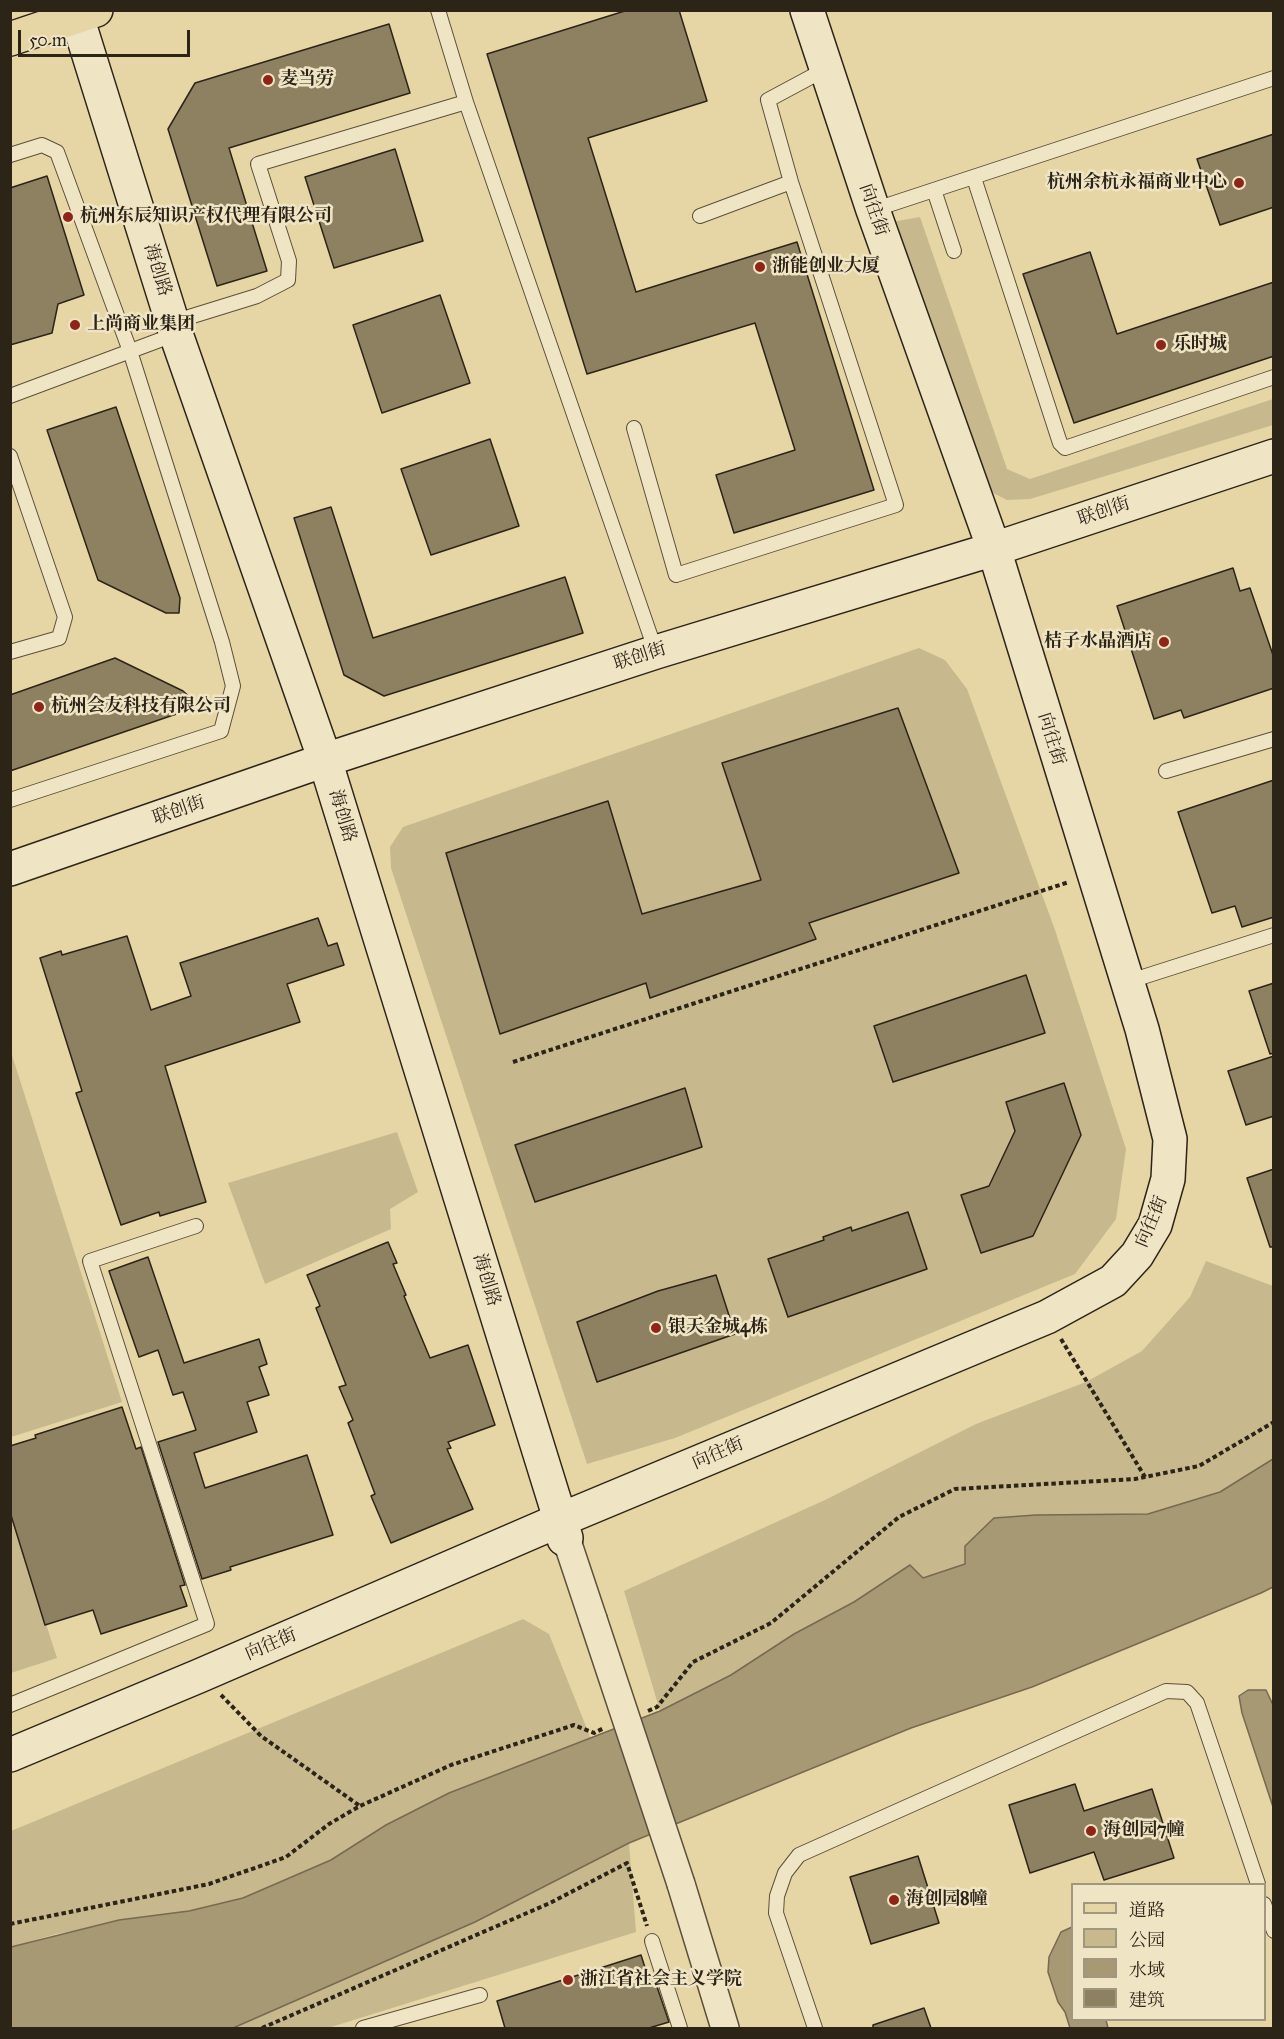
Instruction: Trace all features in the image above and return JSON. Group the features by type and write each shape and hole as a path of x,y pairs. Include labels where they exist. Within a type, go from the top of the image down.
{"main road":[{"path":"10,39 87,14"}],"street":[{"name":"向往街","path":"10,1771 212,1686 1047,1317 1113,1281 1137,1255 1155,1225 1165,1195 1170,1160 1166,1115 994,549 824,70 807,10"},
{"name":"海创路","path":"87,14 175,328 325,760 563,1529 681,1884 725,2028"},
{"name":"联创街","path":"10,869 325,760 656,652 994,549 1274,456"},
{"name":"向往街","path":"10,1755 563,1529"}],"lane":[{"path":"438,10 466,102 656,652"},
{"path":"634,428 676,575 896,505 791,182 768,100 824,70"},
{"path":"873,210 1274,78"},
{"path":"10,396 130,351 175,328 257,296 288,280 289,261 258,164 466,102"},
{"path":"10,155 42,145 57,152 130,351 222,642 233,686 221,731 10,801"},
{"path":"974,178 1060,443 1065,448 1274,377"},
{"path":"700,216 791,182"},
{"path":"934,190 954,251"},
{"path":"10,456 64,617 59,638 10,652"},
{"path":"1166,771 1274,739"},
{"path":"1127,982 1274,935"},
{"path":"10,1705 207,1624 90,1262 196,1226"},
{"path":"815,2028 776,1913 777,1896 785,1873 798,1855 1166,1691 1187,1692 1197,1703 1258,1883"},
{"path":"652,1941 680,2028"},
{"path":"363,2028 380,2026 480,1995"}],"path":[{"path":"513,1062 1093,875"},
{"path":"1047,1317 1145,1477"},
{"path":"657,1707 693,1662 771,1623 899,1517 955,1489 1145,1477 1199,1466 1274,1422"},
{"path":"212,1686 261,1736 360,1806"},
{"path":"10,1924 209,1884 286,1857 329,1824 360,1806 451,1765 574,1725 594,1733"},
{"path":"262,2028 550,1903 627,1863 652,1941"}],"green space":[{"path":"920,217 1007,469 1030,479 1273,399 1273,425 1030,499 1007,500 993,493 979,475 892,222"},
{"path":"919,648 945,660 967,689 1055,930 1126,1149 1116,1219 1075,1274 675,1438 587,1464 391,868 390,847 403,827"},
{"path":"11,1052 122,1402 10,1437"},
{"path":"397,1132 418,1192 390,1209 391,1229 265,1284 228,1183"},
{"path":"1206,1261 1273,1286 1273,1459 1220,1492 1148,1514 1036,1515 965,1564 923,1578 910,1565 854,1602 794,1634 731,1675 660,1711 624,1591 825,1500 976,1424 1086,1382 1142,1351 1190,1297"},
{"path":"10,1513 57,1658 11,1673 10,1673"},
{"path":"523,1619 549,1634 591,1739 449,1793 386,1825 331,1860 243,1898 189,1911 56,1934 11,1947 11,1831"},
{"path":"629,1843 636,1932 328,2028 233,2028 475,1922"}],"water":[{"path":"1273,1459 1273,1587 1261,1593 1032,1687 911,1728 629,1843 475,1922 233,2028 11,2028 11,1947 119,1920 189,1911 243,1898 331,1860 386,1825 449,1793 660,1711 731,1675 794,1634 854,1602 910,1565 923,1578 965,1564 965,1546 994,1518 1036,1515 1148,1514 1220,1492"},
{"path":"1248,1690 1266,1690 1273,1705 1273,1807 1242,1713 1239,1696"},
{"path":"1071,1927 1071,2021 1106,2021 1108,2028 1070,2028 1048,1972 1049,1957 1061,1932"}],"building":[{"name":"浙能创业大厦","path":"628,10 679,10 707,101 588,138 636,292 797,242 874,490 734,533 716,475 795,450 755,323 587,374 487,54"},
{"path":"389,24 410,93 229,148 267,271 217,286 168,129 195,83"},
{"name":"杭州余杭永福商业中心","path":"1274,134 1274,207 1220,225 1197,159"},
{"path":"395,149 423,241 334,268 305,177"},
{"path":"47,176 84,295 58,304 52,333 10,345 10,188"},
{"name":"乐时城","path":"1090,252 1117,334 1274,282 1274,356 1074,423 1023,274"},
{"path":"440,295 470,383 382,413 353,325"},
{"path":"116,407 180,598 179,613 166,613 98,580 47,430"},
{"path":"490,439 519,526 431,555 401,469"},
{"path":"331,507 373,638 565,577 583,633 384,696 344,675 294,518"},
{"path":"1233,568 1240,591 1250,588 1274,658 1274,688 1184,718 1181,710 1154,719 1117,606"},
{"path":"115,658 183,691 193,700 188,710 10,771 10,695"},
{"path":"898,708 959,873 809,923 816,939 650,998 646,983 500,1034 446,853 608,801 642,914 761,880 722,763"},
{"path":"1274,780 1274,917 1242,927 1235,906 1212,913 1178,812"},
{"path":"318,918 328,946 337,943 344,965 287,984 300,1022 165,1066 206,1202 160,1216 159,1212 121,1225 76,1093 82,1091 40,958 61,951 62,955 127,936 151,1010 191,996 180,963"},
{"path":"1026,975 1045,1033 893,1082 874,1026"},
{"path":"1274,983 1274,1053 1270,1054 1249,991"},
{"path":"1274,1056 1274,1116 1246,1125 1228,1071"},
{"path":"1064,1083 1081,1135 1033,1236 981,1253 961,1195 989,1186 1015,1131 1006,1102"},
{"path":"685,1088 702,1147 535,1202 515,1145"},
{"path":"1274,1169 1274,1247 1270,1247 1247,1178"},
{"path":"908,1212 927,1269 788,1317 768,1259 824,1240 823,1237 851,1227 852,1231"},
{"path":"388,1242 397,1263 393,1264 406,1295 404,1296 430,1358 468,1345 495,1425 448,1442 451,1448 447,1449 473,1509 391,1543 371,1496 375,1494 348,1423 353,1420 339,1387 346,1385 316,1308 320,1306 307,1275"},
{"path":"148,1257 184,1363 259,1339 267,1364 259,1367 269,1395 247,1402 257,1432 194,1453 205,1488 307,1455 333,1535 230,1567 231,1570 202,1579 158,1442 196,1430 183,1392 173,1395 158,1350 139,1357 109,1271"},
{"name":"银天金城4栋","path":"716,1275 735,1334 597,1382 577,1322 658,1291"},
{"path":"122,1407 136,1449 141,1447 185,1585 180,1586 187,1606 101,1634 93,1610 45,1625 10,1512 10,1446 36,1438 35,1435"},
{"name":"海创园7幢","path":"1075,1784 1084,1811 1152,1789 1174,1858 1104,1880 1094,1852 1030,1873 1009,1805"},
{"name":"海创园8幢","path":"918,1856 939,1923 871,1944 850,1877"},
{"path":"641,1955 650,1983 655,1981 669,2022 649,2028 505,2028 497,2001"},
{"path":"924,2008 931,2028 873,2028 873,2025"}],"place":[{"name":"麦当劳","path":"268,80"},
{"name":"杭州余杭永福商业中心","path":"1239,183"},
{"name":"杭州东辰知识产权代理有限公司","path":"68,217"},
{"name":"浙能创业大厦","path":"760,267"},
{"name":"上尚商业集团","path":"75,325"},
{"name":"乐时城","path":"1161,345"},
{"name":"桔子水晶酒店","path":"1164,642"},
{"name":"杭州会友科技有限公司","path":"39,707"},
{"name":"银天金城4栋","path":"656,1328"},
{"name":"海创园7幢","path":"1091,1831"},
{"name":"海创园8幢","path":"894,1900"},
{"name":"浙江省社会主义学院","path":"568,1980"}]}
